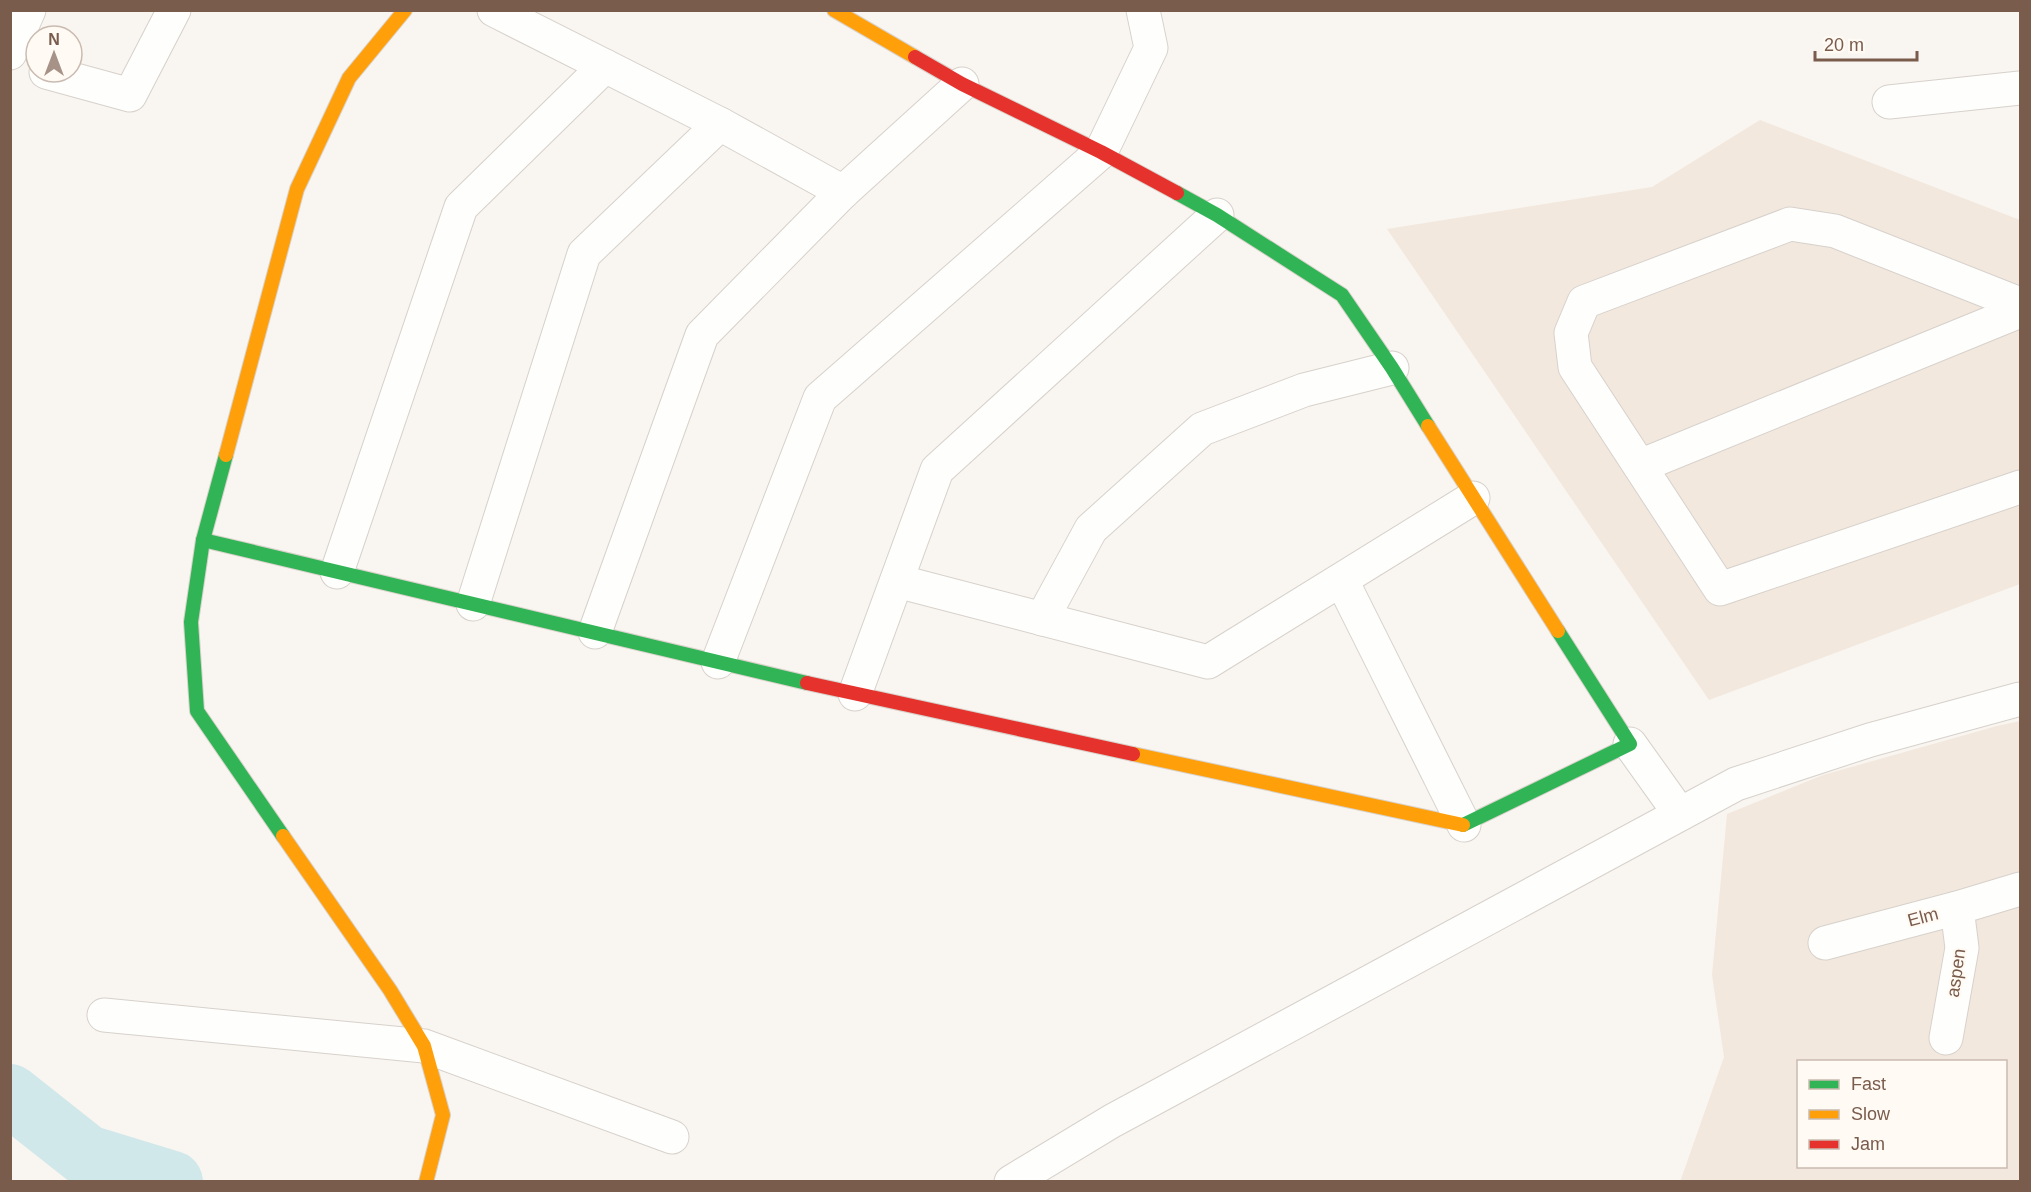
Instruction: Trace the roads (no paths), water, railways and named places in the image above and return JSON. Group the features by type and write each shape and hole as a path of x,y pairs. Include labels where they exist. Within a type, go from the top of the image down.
{"street":[{"path":"10,53 29,10"},
{"path":"84,82 130,95 174,10"},
{"path":"405,10 350,78 297,189 203,540 191,622 197,711 390,990 424,1046 442,1115 426,1182"},
{"path":"494,10 720,124 843,192"},
{"path":"834,10 962,84 1101,152 1217,215 1342,295 1392,368 1630,744 1680,814"},
{"path":"718,662 820,398 1101,152 1151,48 1143,10"},
{"path":"337,572 461,207 605,66"},
{"path":"595,632 702,335 843,192 962,84"},
{"path":"1889,102 2020,88"},
{"path":"473,604 584,254 720,124"},
{"path":"855,694 937,470 1217,215"},
{"path":"2020,304 1835,231 1790,224 1584,302 1571,333 1575,367 1720,589 2020,487"},
{"path":"1640,466 2020,311"},
{"path":"1042,619 1091,529 1202,429 1304,390 1392,368"},
{"path":"897,581 1208,662 1473,498"},
{"path":"203,540 855,694 1464,825 1630,744"},
{"path":"1342,581 1464,825"},
{"path":"1011,1182 1112,1121 1736,784 1870,740 2020,699"},
{"name":"Elm","path":"1825,943 2020,889"},
{"name":"aspen","path":"1946,1038 1962,948 1957,908"},
{"path":"104,1015 424,1046 672,1137"}],"waterway":[{"path":"10,1095 87,1156 172,1182"}]}
